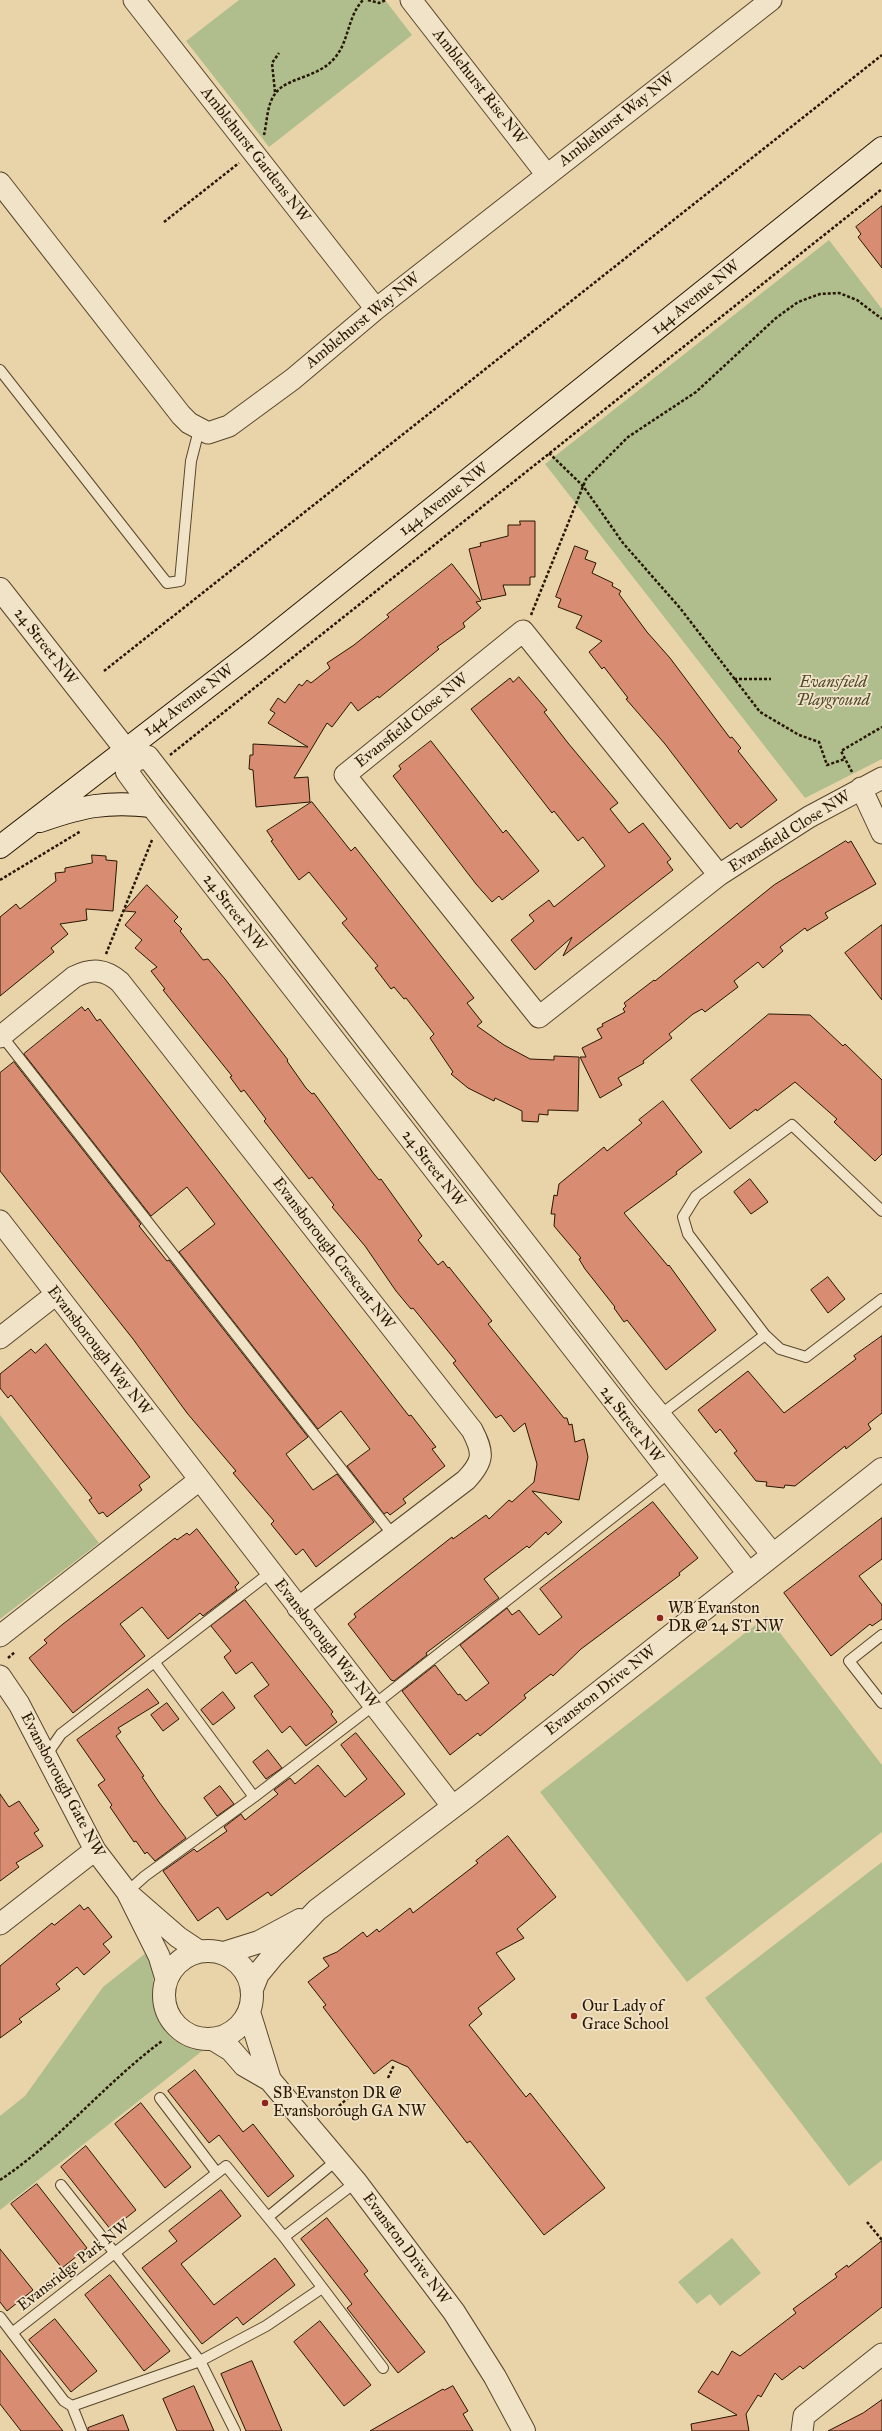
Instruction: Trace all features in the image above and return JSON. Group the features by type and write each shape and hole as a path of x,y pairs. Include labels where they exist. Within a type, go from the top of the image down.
{"street":[{"name":"Amblehurst Gardens NW","path":"134,0 376,309"},
{"name":"Amblehurst Rise NW","path":"411,0 547,174"},
{"name":"Amblehurst Way NW","path":"199,430 208,433 229,426 293,379 376,309 771,0"},
{"name":"144 Avenue NW","path":"0,846 28,825 137,757 393,541 882,148"},
{"path":"0,183 177,411 189,424 199,430"},
{"name":"24 Street NW","path":"0,589 137,757 773,1555"},
{"name":"Evansfield Close NW","path":"719,875 523,630 345,775 539,1017 719,875 861,788 882,778"},
{"name":"24 Street NW","path":"137,757 127,772 152,806 749,1574"},
{"path":"861,788 882,834"},
{"path":"28,825 94,805 122,803 152,806"},
{"name":"Evansborough Crescent NW","path":"1,1037 74,977 86,971 99,971 111,975 120,982 472,1430 479,1445 481,1458 476,1469 466,1480 298,1608"},
{"name":"Evansborough Way NW","path":"0,1221 198,1481 271,1572 453,1807"},
{"path":"0,1338 55,1295"},
{"name":"Evanston Drive NW","path":"224,1953 238,1950 259,1942 317,1910 453,1807 882,1469"},
{"path":"0,1636 198,1481"},
{"name":"Evansborough Gate NW","path":"0,1676 19,1704 45,1757 95,1850 127,1892 159,1956 166,1979"},
{"path":"0,1924 95,1850"},
{"name":"Evansborough Gate NW","path":"127,1892 178,1937 199,1950"},
{"name":"Evanston Drive NW","path":"252,1989 258,1974 272,1957 317,1910"},
{"path":"199,1950 224,1953 238,1961 247,1974 252,1989 249,2012 241,2025 228,2034 213,2039 198,2038 184,2032 173,2022 165,2009 163,1994 166,1979 179,1961 199,1950"},
{"name":"Evanston Drive NW","path":"249,2012 270,2080"},
{"name":"Evanston Drive NW","path":"213,2039 231,2050 244,2065 270,2080 356,2182 454,2312 495,2377 524,2431"},
{"path":"802,2431 804,2416 882,2354"}],"lane":[{"path":"0,370 166,584 180,581 191,461 199,430"},
{"path":"1,1037 393,1535"},
{"path":"882,1211 792,1125 696,1196 683,1217 688,1234 765,1335 780,1349 806,1357 882,1299"},
{"path":"660,1415 765,1335"},
{"path":"127,1892 145,1876 254,1797 374,1705 669,1473"},
{"path":"45,1757 61,1734 271,1572"},
{"path":"882,1635 848,1661 882,1703"},
{"path":"155,1663 254,1797"},
{"path":"160,2098 217,2173 226,2166 284,2237 383,2368"},
{"path":"268,2217 337,2160"},
{"name":"Evansridge Park NW","path":"72,2406 64,2401 12,2334 217,2173"},
{"path":"284,2237 356,2182"},
{"path":"61,2185 200,2361 235,2431"},
{"path":"82,2431 72,2406 200,2361 266,2326 322,2288"},
{"path":"0,2317 12,2334"}],"path":[{"path":"275,93 283,86 320,71 336,57 353,14 363,0"},
{"path":"368,0 379,3 386,0"},
{"path":"264,137 275,93 272,63 279,53"},
{"path":"104,671 882,55"},
{"path":"164,222 239,163"},
{"path":"137,757 171,754 882,190"},
{"path":"533,611 586,479 628,437 696,392 776,318 798,302 820,294 839,293 857,300 882,319"},
{"path":"549,453 583,486 623,543 680,608 760,712 799,735 819,742 827,765 845,760"},
{"path":"733,678 771,679"},
{"path":"861,788 841,750 882,726"},
{"path":"0,880 42,852 86,828"},
{"path":"110,944 152,840"},
{"path":"0,2180 25,2163 57,2136 130,2064 162,2041"},
{"path":"388,2078 394,2065"},
{"path":"339,2106 348,2098"},
{"path":"867,2222 882,2240"}],"green space":[{"path":"239,0 385,0 412,35 269,147 186,41"},
{"name":"Evansfield Playground","path":"829,240 882,309 882,759 805,798 545,464"},
{"path":"0,1415 99,1543 0,1619"},
{"path":"767,1616 882,1765 882,1832 687,1982 540,1792"},
{"path":"882,1862 882,2160 849,2186 705,1998"},
{"path":"146,1953 150,1959 154,1977 153,2002 155,2011 163,2028 176,2041 184,2046 202,2051 0,2210 0,2116 25,2096 103,1987"},
{"path":"732,2238 761,2273 720,2306 710,2294 697,2304 678,2282"}],"building":[{"path":"882,206 882,268 858,237 861,234 856,227"},
{"path":"520,521 535,521 535,577 530,577 530,585 503,585 506,595 482,600 469,549 481,546 480,543 508,536 508,525 520,525"},
{"path":"575,546 588,551 585,559 596,563 592,573 613,583 612,586 621,591 619,594 647,632 670,658 730,738 732,737 741,748 738,751 777,800 741,828 737,823 730,829 665,744 626,699 628,698 604,667 602,669 589,652 602,641 576,628 582,616 558,607 561,599 556,597"},
{"path":"452,564 481,601 476,602 481,608 463,623 465,627 437,647 439,649 379,698 378,696 358,711 351,702 332,727 327,723 294,778 308,777 310,802 256,807 253,770 249,769 250,755 253,755 253,744 308,747 268,723 275,713 270,710 278,698 285,703 299,684 302,686 307,680 311,683 330,668 327,663 354,645 389,617 387,615"},
{"path":"519,677 547,710 544,712 568,743 618,803 610,809 629,833 643,823 671,859 667,862 673,870 563,956 572,937 535,970 511,940 534,921 529,915 549,900 554,907 605,866 583,837 578,841 554,811 552,813 471,709 510,678 513,682"},
{"path":"431,741 503,833 506,830 539,871 502,900 499,896 492,902 476,884 393,776 401,769 399,766"},
{"path":"312,802 351,851 355,847 474,998 467,1003 482,1022 477,1026 504,1045 530,1059 554,1060 554,1056 579,1057 578,1111 548,1110 548,1115 539,1114 538,1122 522,1121 522,1111 495,1098 494,1101 468,1088 451,1074 453,1072 430,1038 434,1034 406,998 404,999 394,987 391,989 375,968 378,966 342,923 347,919 309,872 299,880 271,841 273,840 267,831"},
{"path":"846,841 848,843 851,841 876,884 825,913 828,918 807,931 805,928 780,947 783,951 763,968 758,962 734,981 738,987 705,1012 702,1009 693,1014 669,1034 672,1038 643,1061 644,1063 618,1078 622,1085 600,1098 580,1057 586,1057 582,1048 602,1038 597,1029 603,1026 602,1024 625,1012 623,1009 626,1006 624,1003 654,980 655,981 774,885"},
{"path":"92,855 106,856 106,860 117,861 113,911 86,909 87,920 60,924 68,934 51,948 54,952 0,996 0,917 16,904 20,909 56,881 55,873 65,872 65,868 92,863"},
{"path":"147,885 178,917 174,921 182,929 180,931 203,960 208,959 225,979 288,1060 287,1061 306,1088 312,1094 314,1093 374,1174 379,1180 381,1179 422,1236 418,1240 438,1265 443,1261 448,1268 449,1267 492,1321 488,1324 564,1418 567,1418 569,1425 572,1424 575,1442 584,1439 588,1457 579,1500 532,1491 562,1522 548,1535 546,1532 529,1548 527,1546 484,1579 499,1598 426,1653 427,1655 394,1681 391,1680 348,1624 356,1617 354,1614 452,1537 453,1539 486,1515 489,1519 509,1500 512,1502 534,1482 537,1464 525,1423 514,1432 501,1415 496,1418 453,1363 456,1361 413,1308 411,1309 396,1291 365,1246 332,1207 334,1205 312,1177 309,1179 264,1121 266,1119 244,1090 241,1092 230,1077 232,1076 163,990 165,989 151,971 157,967 135,948 142,940 125,925 136,912 124,911"},
{"path":"882,925 882,1000 845,953"},
{"path":"82,1007 85,1011 88,1008 97,1021 100,1019 409,1416 411,1415 436,1447 432,1449 445,1466 403,1499 406,1503 390,1515 387,1512 384,1514 347,1466 370,1449 341,1411 318,1429 179,1252 215,1224 187,1187 151,1216 24,1054"},
{"path":"769,1014 810,1015 843,1046 845,1044 882,1080 882,1154 875,1161 834,1122 837,1119 795,1082 757,1111 756,1109 730,1129 691,1080"},
{"path":"14,1062 141,1224 139,1226 167,1261 169,1260 308,1437 286,1454 313,1490 337,1474 374,1522 316,1567 303,1549 296,1555 271,1524 274,1521 233,1473 236,1471 187,1413 133,1339 0,1171 0,1073"},
{"path":"663,1101 702,1152 676,1172 677,1174 624,1213 668,1266 669,1265 716,1330 666,1370 627,1320 624,1322 614,1308 615,1307 585,1269 579,1259 581,1258 554,1226 555,1214 551,1214 554,1195 557,1196 559,1184 604,1147 607,1151 642,1123 639,1120"},
{"path":"750,1179 768,1202 751,1214 734,1192"},
{"path":"828,1277 845,1299 828,1313 811,1290"},
{"path":"882,1336 882,1413 868,1424 871,1429 846,1449 845,1446 795,1486 785,1485 784,1488 766,1486 767,1482 756,1481 734,1453 737,1451 720,1429 716,1433 698,1410 748,1371 784,1413 856,1359 854,1356"},
{"path":"46,1344 150,1477 139,1485 142,1490 107,1517 103,1512 99,1514 89,1500 92,1498 11,1395 8,1398 0,1388 0,1374 31,1349 35,1353"},
{"path":"653,1502 698,1558 679,1573 680,1575 581,1649 553,1676 551,1674 524,1695 526,1698 480,1736 478,1733 450,1755 402,1691 435,1665 458,1695 460,1694 466,1701 489,1683 460,1645 507,1608 512,1615 519,1610 539,1635 562,1617 540,1589"},
{"path":"882,1518 882,1559 859,1576 882,1605 882,1619 872,1626 870,1624 831,1656 784,1593"},
{"path":"197,1529 239,1583 235,1587 237,1590 203,1616 200,1613 168,1639 142,1607 120,1624 145,1656 73,1713 29,1658 47,1643 44,1640 63,1624 175,1538 177,1540 187,1533 189,1535"},
{"path":"245,1600 333,1712 331,1714 337,1722 306,1746 290,1726 282,1733 254,1696 269,1685 252,1662 236,1674 224,1657 231,1651 211,1626"},
{"path":"148,1689 159,1703 118,1728 121,1732 116,1736 144,1776 142,1777 159,1802 186,1838 155,1861 147,1852 145,1854 136,1841 134,1842 110,1807 112,1805 98,1785 105,1780 77,1740"},
{"path":"223,1692 235,1708 213,1725 201,1710"},
{"path":"167,1703 179,1719 163,1731 151,1715"},
{"path":"356,1733 405,1794 271,1896 268,1892 227,1920 218,1907 198,1921 163,1871 194,1849 197,1852 227,1831 224,1827 241,1814 245,1820 278,1794 274,1790 290,1778 295,1784 318,1765 345,1797 367,1779 341,1745"},
{"path":"268,1750 282,1768 266,1779 253,1762"},
{"path":"220,1786 234,1804 217,1816 204,1798"},
{"path":"0,1794 9,1807 19,1801 39,1830 34,1833 43,1846 16,1863 19,1867 0,1881"},
{"path":"508,1836 556,1897 517,1929 524,1938 496,1953 515,1979 478,2008 482,2014 469,2025 526,2097 530,2093 605,2188 544,2235 470,2141 467,2143 408,2067 392,2060 374,2074 323,2007 326,2005 308,1982 329,1966 323,1958 337,1952 363,1932 367,1937 377,1929 379,1932 410,1908 413,1913 478,1863 476,1861"},
{"path":"80,1905 84,1910 88,1907 112,1937 103,1944 110,1952 84,1975 77,1967 56,1984 60,1989 19,2019 22,2022 0,2038 0,1966 52,1923 54,1925"},
{"path":"195,2070 243,2132 253,2124 294,2176 268,2197 219,2135 209,2143 168,2091"},
{"path":"141,2103 191,2167 165,2188 115,2124"},
{"path":"86,2146 136,2210 111,2230 61,2167"},
{"path":"37,2184 87,2248 62,2268 11,2204"},
{"path":"221,2190 241,2216 181,2264 214,2305 275,2258 295,2285 243,2325 237,2317 202,2344 142,2268 177,2241 169,2231"},
{"path":"327,2218 368,2271 364,2274 425,2352 398,2373 347,2308 352,2304 301,2239"},
{"path":"882,2241 882,2307 803,2369 800,2366 782,2380 775,2373 761,2397 758,2395 746,2414 749,2431 692,2431 691,2424 737,2415 698,2392 712,2371 718,2375 732,2351 740,2356 796,2313 793,2309 837,2277 835,2274 847,2265 848,2267"},
{"path":"0,2249 33,2290 7,2311 0,2302"},
{"path":"110,2275 170,2351 144,2371 85,2295"},
{"path":"55,2319 97,2371 71,2392 29,2340"},
{"path":"320,2321 371,2385 344,2406 294,2342"},
{"path":"0,2350 63,2431 21,2431 0,2404"},
{"path":"252,2361 282,2431 246,2431 221,2374"},
{"path":"194,2386 214,2431 177,2431 163,2399"},
{"path":"453,2386 468,2411 463,2414 473,2431 370,2431 443,2389 444,2390"},
{"path":"882,2400 882,2431 828,2431 863,2413"},
{"path":"123,2415 129,2431 88,2431 88,2428"}],"place":[{"name":"WB Evanston DR @ 24 ST NW","path":"660,1618"},
{"name":"Our Lady of Grace School","path":"574,2016"},
{"name":"SB Evanston DR @ Evansborough GA NW","path":"265,2103"}]}
